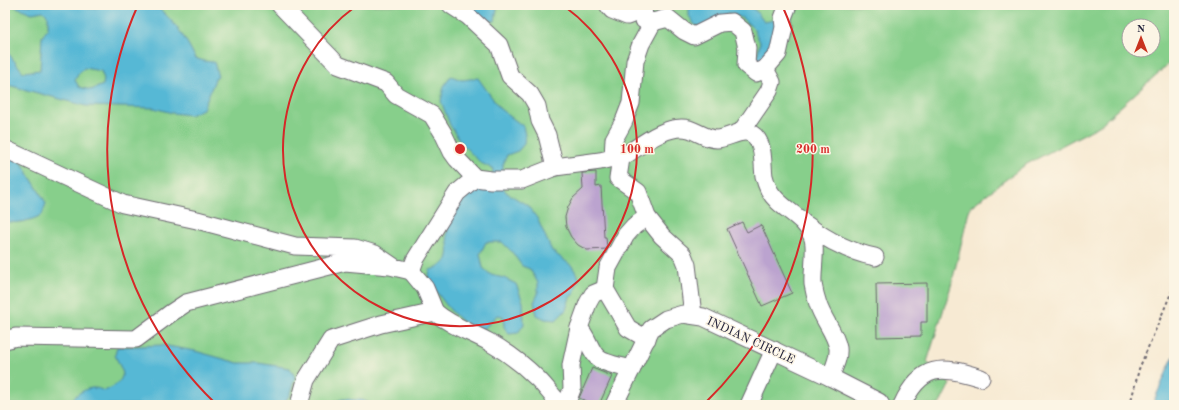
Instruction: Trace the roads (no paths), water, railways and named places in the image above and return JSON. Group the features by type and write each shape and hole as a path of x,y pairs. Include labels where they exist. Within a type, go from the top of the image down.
{"lane":[{"path":"280,5 338,65 386,82 396,95 432,115 456,159 490,179"},
{"path":"451,5 468,16 499,45 510,76 530,94 536,106 540,121 547,135 555,167"},
{"path":"608,5 612,10 627,16 646,12 668,18 684,31 694,36 720,23 732,22 743,31 747,48 746,66 756,72 765,69 778,54 784,27 784,18 788,5"},
{"path":"646,12 641,44 634,61 631,103 624,121 614,139 618,178 638,192 647,217 662,236 683,255 687,265 693,315"},
{"path":"741,132 769,91 772,82 765,69"},
{"path":"411,271 415,260 457,193 490,179 522,180 555,167 617,158 656,136 675,129 688,129 707,137 718,139 741,132 750,132 757,137 762,152 764,177 770,191 778,202 824,237 861,254 875,257"},
{"path":"5,149 123,204 197,220 295,246 355,248 375,254 394,267"},
{"path":"647,217 634,226 626,235 608,268 605,289 628,328 647,339"},
{"path":"807,225 813,237 813,283 818,305 838,347 838,356 830,377"},
{"path":"5,340 16,337 136,339 186,303 345,262 394,267 411,271 425,288 435,312 465,331 489,342 517,360 539,380 561,405"},
{"path":"566,405 572,390 571,365 579,328 593,294 605,289"},
{"path":"299,405 306,380 332,340 382,324 435,312"},
{"name":"INDIAN CIRCLE","path":"614,405 651,329 666,319 683,314 703,317 830,377 879,402 880,405"},
{"path":"579,328 598,358 608,363 632,369"},
{"path":"748,405 774,350"},
{"path":"902,405 909,390 922,376 938,370 960,371 981,378"}],"water":[{"path":"117,4 151,5 164,13 177,27 195,58 214,62 218,76 216,77 203,109 190,115 172,113 154,108 86,106 5,84 5,49 23,72 40,70 42,37 48,28 48,16 43,11 32,13 11,5 81,5 88,8 94,8","holes":["84,68 101,71 104,79 103,85 91,90 79,87 75,80"]},
{"path":"469,5 496,5 497,9 495,21 483,19"},
{"path":"689,5 747,5 756,11 764,22 780,19 766,64 757,63 760,42 753,28 742,18 729,13 702,28 695,25 689,16"},
{"path":"451,76 462,80 478,78 500,109 523,126 525,135 524,144 518,151 507,155 503,165 503,188 507,193 527,205 537,218 552,251 572,266 579,278 574,294 570,297 566,310 556,320 545,319 537,315 534,302 538,294 538,283 530,269 522,266 512,252 502,242 486,242 480,254 483,268 491,275 504,278 516,284 523,302 524,324 518,333 509,334 504,327 503,316 497,315 485,328 476,329 469,327 449,308 428,279 430,270 437,268 446,261 449,251 447,233 451,218 456,208 461,201 469,195 492,185 493,169 481,163 462,144 450,125 441,101 444,86"},
{"path":"5,154 22,163 46,203 42,215 34,219 24,221 5,221"},
{"path":"162,345 195,351 238,363 258,363 290,368 295,377 290,394 283,405 69,405 76,395 88,389 95,388 104,391 119,382 123,373 115,355 117,347"},
{"path":"1174,355 1174,405 1152,405"},
{"path":"343,399 362,400 375,405 322,405"}]}
